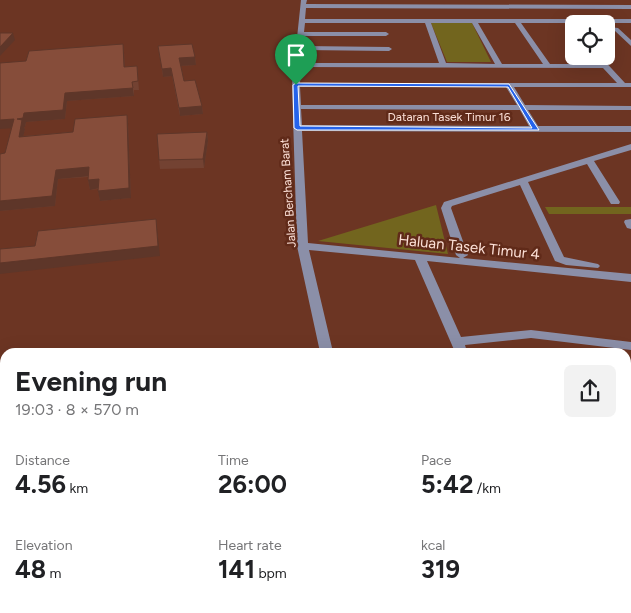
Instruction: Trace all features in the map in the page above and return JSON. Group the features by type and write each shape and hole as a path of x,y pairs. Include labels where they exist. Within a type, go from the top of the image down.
{"street":[{"path":"549,5 588,1 629,3"},
{"path":"304,3 549,5 629,3"},
{"name":"Jalan Bercham Barat","path":"304,3 296,85 303,246 325,348"},
{"path":"460,3 500,66"},
{"path":"383,4 385,18 382,21 392,60 397,66"},
{"path":"549,5 564,21"},
{"path":"303,20 631,21"},
{"path":"426,21 443,65"},
{"path":"517,21 548,66"},
{"path":"615,29 631,44"},
{"path":"302,34 386,34"},
{"path":"300,48 389,49"},
{"path":"298,65 605,66 627,85"},
{"path":"296,85 627,85"},
{"path":"509,86 536,130"},
{"path":"296,107 631,108"},
{"name":"Dataran Tasek Timur 16","path":"297,128 631,129"},
{"path":"462,255 447,205 631,147"},
{"path":"588,160 615,202"},
{"path":"523,181 559,259 570,263 631,270"},
{"name":"Haluan Tasek Timur 4","path":"303,246 631,278"},
{"path":"419,257 458,347 531,334 631,346"}],"shaded area":[{"path":"431,23 472,23 491,62 447,62"},
{"path":"436,205 448,254 318,241"},
{"path":"545,207 631,207 631,214 549,214"}],"building":[{"path":"0,33 13,33 0,47"},
{"path":"123,44 124,67 137,66 138,81 132,82 133,88 65,93 63,110 24,113 23,118 17,119 22,120 19,137 73,132 75,119 127,115 129,188 98,191 99,179 88,180 89,167 56,170 52,196 0,201 0,154 5,153 14,119 0,120 0,63 26,61 29,51"},
{"path":"192,44 195,57 179,58 184,81 195,80 202,106 179,108 171,68 162,69 158,46"},
{"path":"207,132 203,159 159,160 157,134"},
{"path":"156,219 158,246 0,263 0,249 35,246 38,231"}],"route":[{"path":"296,85 509,86 536,130 297,128 296,85"}]}
